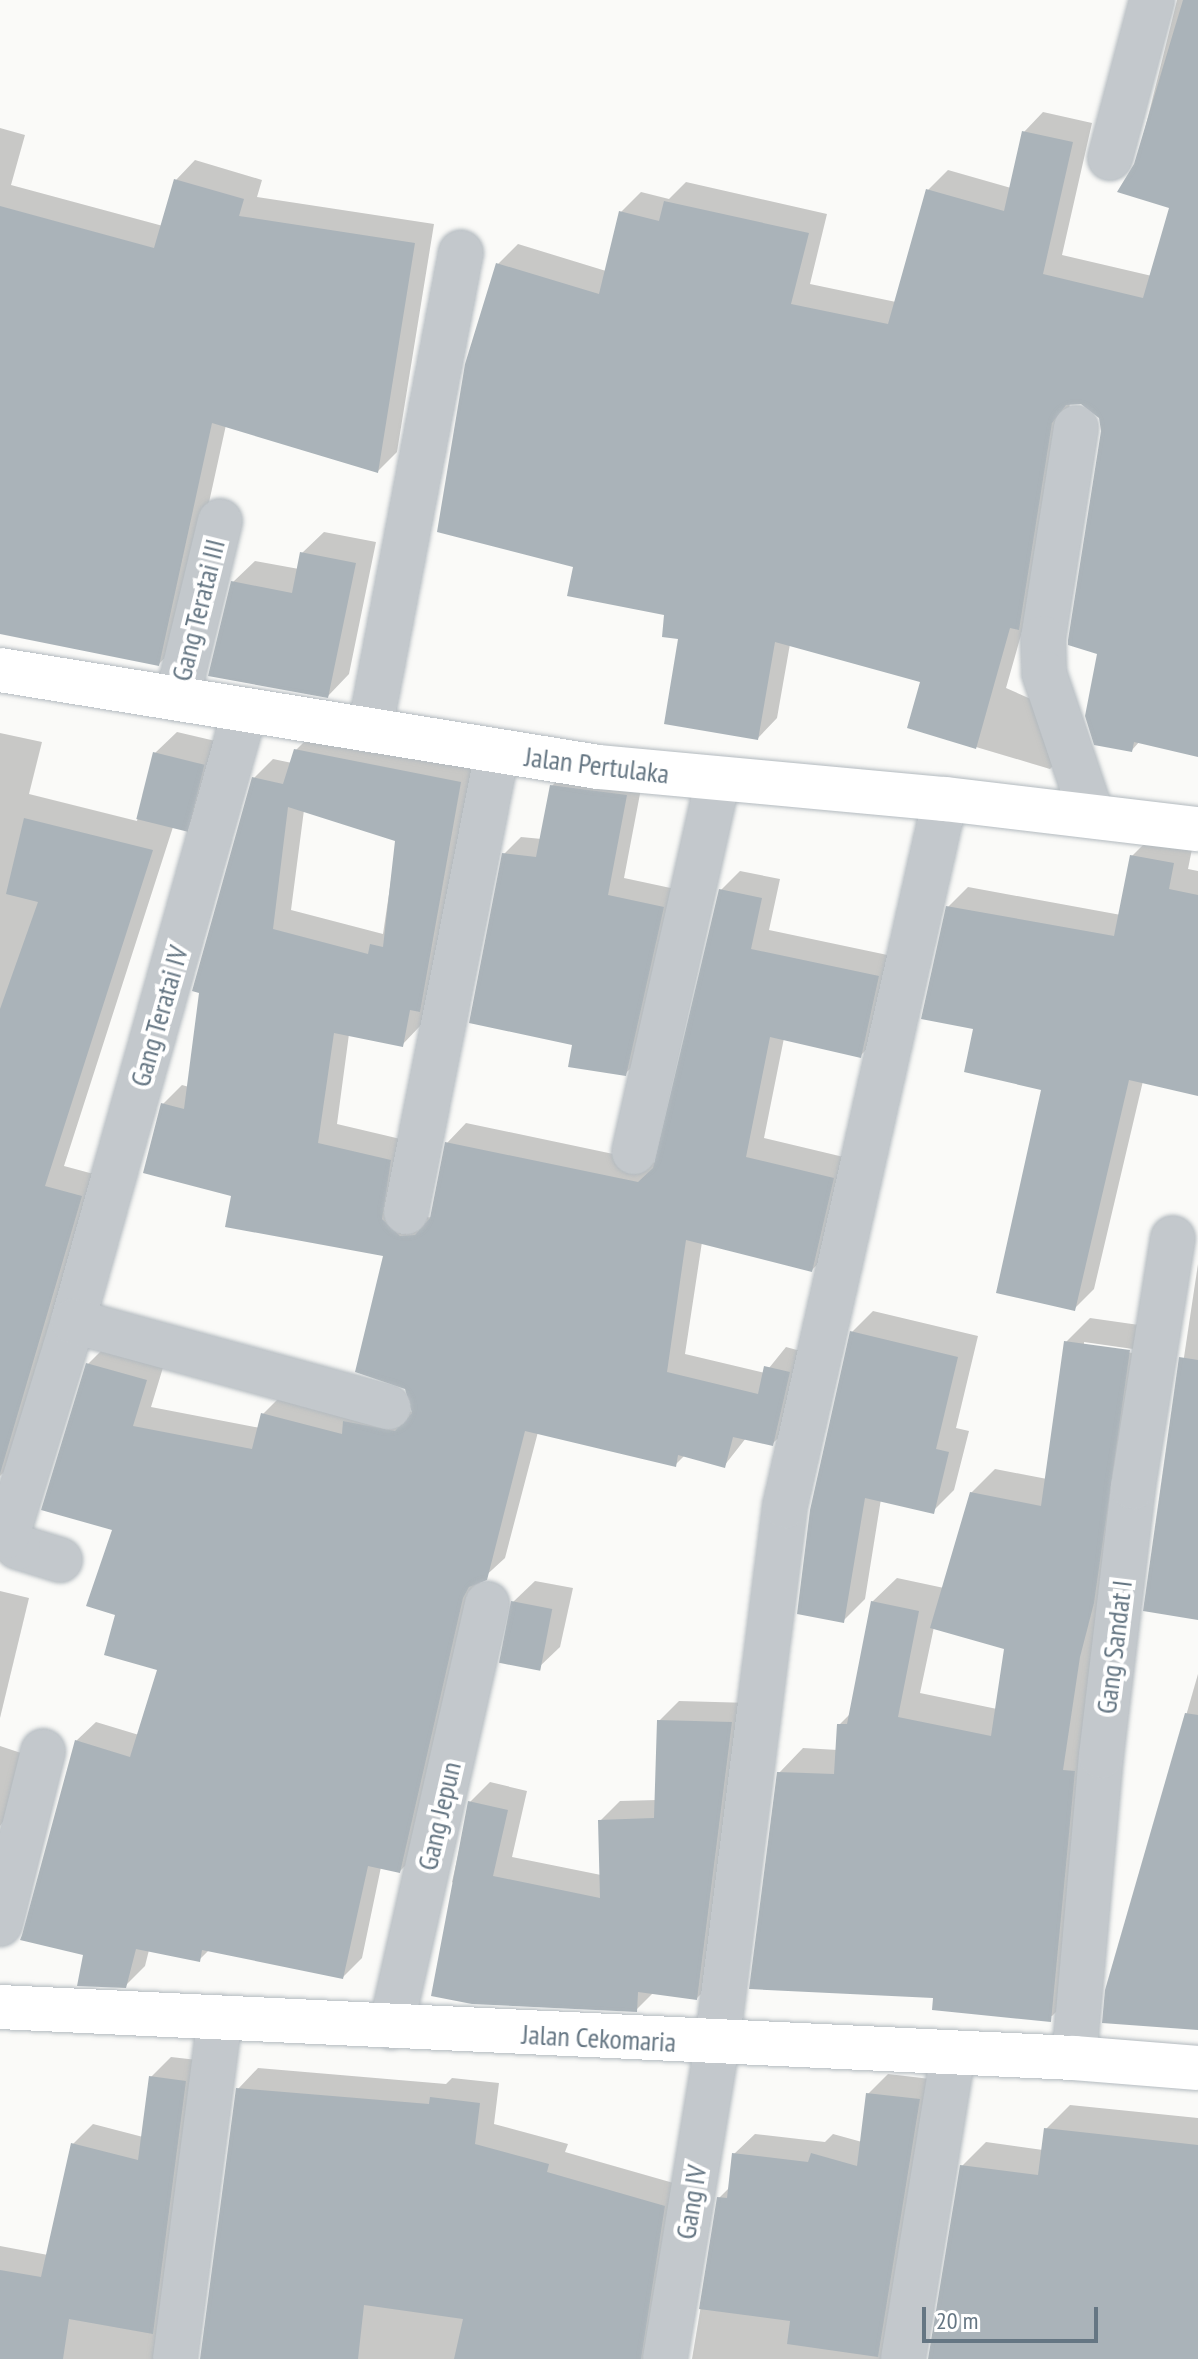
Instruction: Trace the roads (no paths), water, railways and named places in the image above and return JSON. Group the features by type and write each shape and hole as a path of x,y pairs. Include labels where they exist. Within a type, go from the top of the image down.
{"street":[{"path":"1110,158 1152,0"},
{"path":"370,729 461,253"},
{"path":"1076,428 1043,638 1044,673 1092,816"},
{"name":"Gang Teratai III","path":"177,699 220,521"},
{"name":"Jalan Pertulaka","path":"0,670 497,751 718,780 945,799 1198,829"},
{"name":"Gang Teratai IV","path":"60,1560 18,1547 7,1536 73,1321 245,710"},
{"path":"406,1212 497,751"},
{"path":"634,1152 718,780"},
{"name":"Gang IV","path":"665,2359 717,2044 785,1506 945,799"},
{"name":"Gang Sandat I","path":"1074,2058 1108,1693 1133,1487 1173,1238"},
{"path":"73,1321 388,1407"},
{"name":"Gang Jepun","path":"391,2027 487,1604"},
{"path":"0,1924 43,1751"},
{"name":"Jalan Cekomaria","path":"0,2007 717,2044 1074,2058 1198,2068"},
{"path":"175,2359 220,2017"},
{"path":"903,2359 953,2053"}]}
